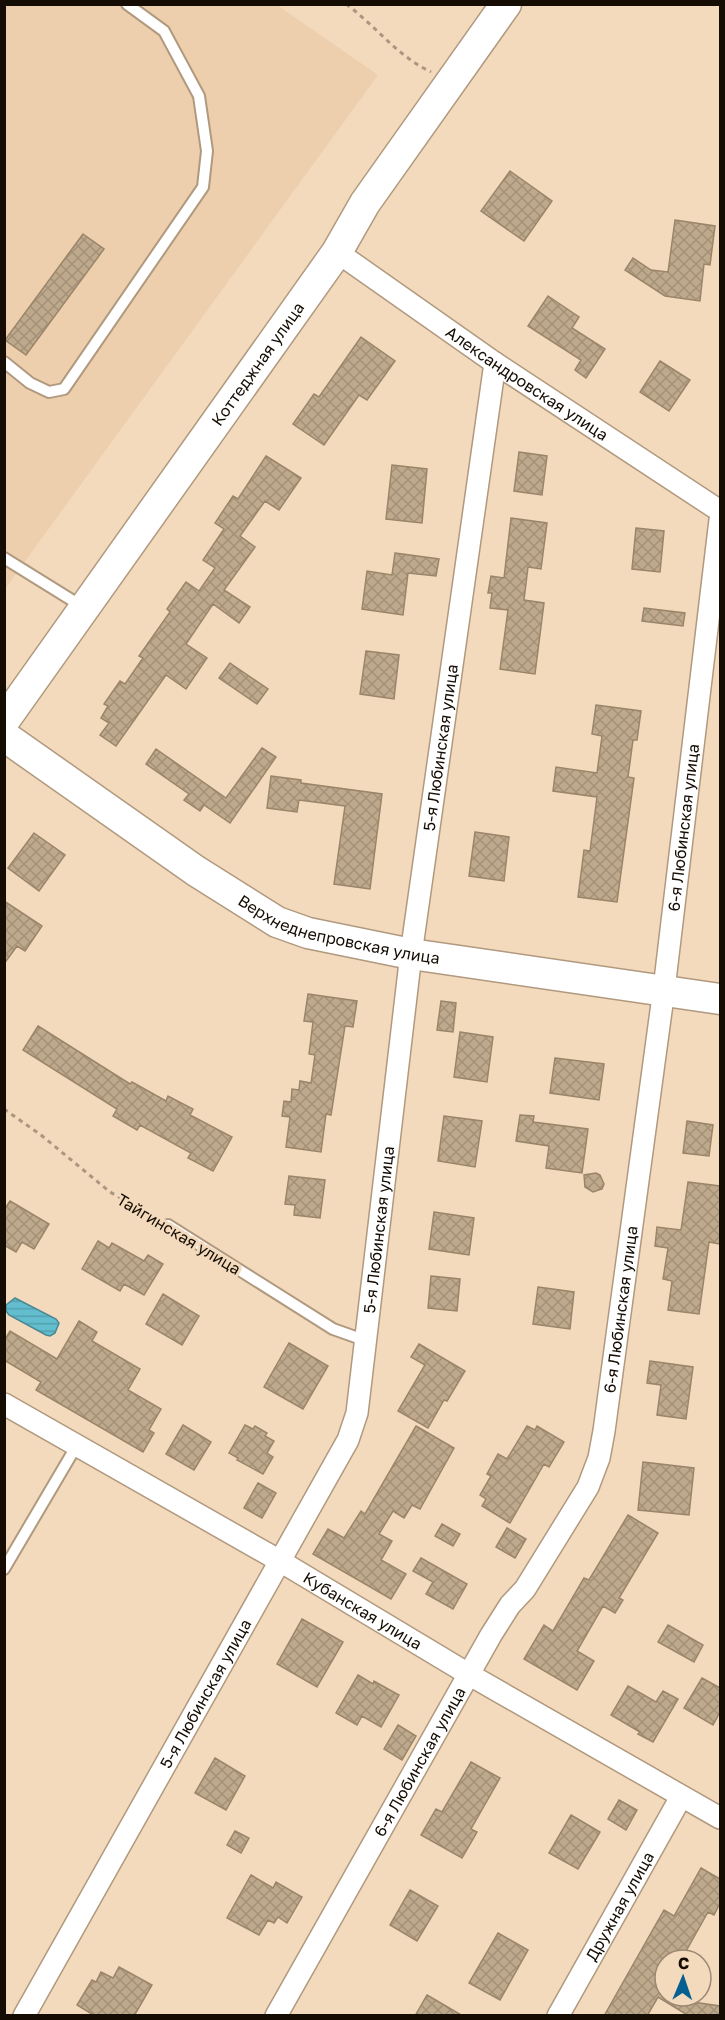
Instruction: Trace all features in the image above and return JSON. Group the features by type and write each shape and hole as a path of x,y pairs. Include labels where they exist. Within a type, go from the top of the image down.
{"street":[{"name":"Коттеджная улица","path":"4,721 86,609 336,252 366,204 506,4"},
{"name":"Александровская улица","path":"336,252 495,363 720,511"},
{"name":"5-я Любинская улица","path":"24,2016 348,1440 357,1413 411,954 495,363"},
{"name":"6-я Любинская улица","path":"276,2016 491,1635 510,1605 525,1590 583,1497 598,1458 604,1431 664,989 720,520"},
{"name":"Верхнеднепровская улица","path":"4,736 196,871 277,922 340,940 411,954 664,989 720,999"},
{"name":"Кубанская улица","path":"4,1404 280,1561 470,1675 720,1818"},
{"name":"Дружная улица","path":"558,2016 681,1797"}],"lane":[{"path":"4,362 30,383 49,392 64,389 203,187 207,151 199,96 164,31 127,4"},
{"path":"4,558 86,609"},
{"name":"Тайгинская улица","path":"168,1225 333,1329 364,1340"},
{"path":"4,1569 77,1445"}],"path":[{"path":"346,4 412,63 451,82"},
{"name":"Тайгинская улица","path":"4,1109 41,1135 110,1192 168,1225"}],"shaded area":[{"path":"5,5 277,5 378,75 5,589"}],"water":[{"path":"15,1298 56,1319 59,1323 55,1333 50,1336 46,1335 9,1315 6,1305"}],"building":[{"path":"510,171 552,201 524,241 481,211"},
{"path":"675,220 715,226 710,265 704,264 700,301 665,296 625,270 633,258 651,270 668,272"},
{"path":"83,234 104,249 26,355 5,340"},
{"path":"548,296 579,317 572,328 605,349 586,378 575,370 581,360 528,326"},
{"path":"361,337 395,361 367,400 359,395 324,445 293,424 314,394 319,397"},
{"path":"660,361 690,380 669,411 640,392"},
{"path":"519,452 547,456 542,495 514,491"},
{"path":"266,456 301,478 279,510 265,501 240,536 255,547 224,590 250,607 239,623 213,604 186,644 207,658 186,689 166,675 116,746 100,735 109,723 101,718 108,706 104,704 120,681 125,684 143,658 139,656 170,612 167,609 186,582 199,591 215,568 203,560 224,529 215,523 233,496 238,499"},
{"path":"392,465 427,469 422,523 386,519"},
{"path":"511,518 547,523 541,569 528,567 524,600 544,603 535,674 500,669 508,610 490,608 492,593 488,593 491,576 504,578"},
{"path":"636,528 664,531 660,572 632,569"},
{"path":"395,553 439,559 436,576 408,573 403,615 362,609 367,571 392,575"},
{"path":"644,608 685,613 683,626 642,621"},
{"path":"366,651 399,655 394,699 360,694"},
{"path":"230,663 268,689 257,704 219,678"},
{"path":"596,705 641,711 637,740 633,740 628,777 634,778 617,902 578,897 584,850 590,851 597,797 553,791 556,767 597,773 602,736 592,734"},
{"path":"262,748 276,757 230,823 204,805 200,811 184,800 189,794 146,764 156,749 226,798"},
{"path":"271,776 301,780 301,783 382,794 370,889 334,884 345,806 299,800 297,812 267,808"},
{"path":"475,832 509,837 504,881 469,876"},
{"path":"34,833 65,855 39,891 8,868"},
{"path":"4,901 42,926 25,951 17,946 4,964"},
{"path":"308,994 357,1001 353,1027 345,1026 331,1115 326,1114 321,1152 286,1147 290,1117 282,1116 284,1101 291,1102 292,1089 299,1090 300,1081 311,1083 315,1055 309,1054 313,1022 304,1021"},
{"path":"441,1001 456,1003 453,1032 437,1030"},
{"path":"38,1026 130,1084 132,1082 166,1101 168,1096 193,1109 190,1115 232,1137 213,1171 188,1158 191,1153 140,1125 137,1130 113,1116 117,1109 23,1050"},
{"path":"460,1032 493,1037 487,1082 454,1077"},
{"path":"555,1058 604,1064 599,1100 550,1093"},
{"path":"520,1115 534,1116 533,1122 588,1129 582,1173 546,1168 549,1146 516,1141"},
{"path":"444,1116 482,1121 475,1167 438,1161"},
{"path":"687,1121 713,1125 709,1156 683,1153"},
{"path":"596,1173 600,1175 604,1184 602,1189 593,1192 585,1187 584,1175"},
{"path":"289,1176 325,1180 320,1218 294,1215 295,1205 285,1204"},
{"path":"688,1182 720,1186 720,1244 709,1242 699,1314 668,1310 672,1281 663,1279 668,1248 655,1246 657,1227 681,1230"},
{"path":"10,1201 49,1224 34,1249 22,1242 16,1252 4,1245 4,1210"},
{"path":"434,1212 474,1218 469,1255 429,1249"},
{"path":"98,1241 109,1248 112,1243 144,1261 148,1255 163,1264 144,1295 124,1284 120,1291 82,1269"},
{"path":"431,1276 460,1279 457,1311 428,1308"},
{"path":"538,1287 574,1292 570,1329 533,1324"},
{"path":"163,1294 199,1316 182,1345 146,1324"},
{"path":"79,1321 97,1332 92,1341 140,1369 128,1390 161,1409 149,1430 154,1433 143,1452 36,1390 41,1382 4,1360 4,1341 10,1331 57,1359"},
{"path":"289,1343 328,1366 303,1409 264,1387"},
{"path":"419,1344 465,1371 447,1401 444,1400 428,1428 398,1411 425,1365 411,1357"},
{"path":"650,1361 693,1367 686,1419 657,1415 661,1385 647,1383"},
{"path":"183,1425 211,1442 194,1470 166,1454"},
{"path":"245,1425 253,1429 255,1426 267,1433 265,1436 274,1441 267,1453 273,1457 263,1474 229,1453"},
{"path":"416,1426 454,1448 420,1509 412,1505 404,1518 393,1511 379,1534 392,1541 381,1560 406,1574 391,1599 313,1554 328,1529 344,1538 361,1511 365,1514"},
{"path":"527,1426 535,1430 537,1426 564,1442 549,1467 544,1464 510,1523 482,1506 486,1499 480,1495 491,1476 487,1474 498,1454 507,1459"},
{"path":"643,1462 694,1468 689,1515 638,1510"},
{"path":"258,1483 276,1493 262,1518 244,1508"},
{"path":"628,1515 658,1533 619,1598 623,1600 615,1613 603,1606 577,1651 594,1661 577,1690 524,1659 544,1625 553,1631 584,1578 589,1580"},
{"path":"442,1524 460,1534 453,1546 435,1536"},
{"path":"507,1528 526,1539 515,1558 496,1547"},
{"path":"421,1558 467,1584 453,1609 426,1594 433,1582 413,1571"},
{"path":"302,1619 343,1642 317,1687 277,1664"},
{"path":"668,1625 703,1645 694,1662 658,1642"},
{"path":"358,1675 399,1695 381,1727 362,1716 357,1725 336,1713"},
{"path":"702,1678 720,1688 720,1712 713,1725 684,1708"},
{"path":"628,1686 656,1702 663,1691 678,1699 653,1742 611,1715"},
{"path":"398,1725 416,1736 402,1760 384,1749"},
{"path":"215,1758 245,1776 226,1810 195,1793"},
{"path":"471,1762 500,1778 471,1829 477,1832 462,1858 421,1835 436,1809 442,1812"},
{"path":"619,1800 637,1810 626,1830 608,1819"},
{"path":"571,1815 600,1832 578,1869 549,1853"},
{"path":"235,1831 249,1838 241,1853 227,1845"},
{"path":"701,1868 720,1879 720,1903 714,1915 708,1912 688,1948 653,1948 653,2006 647,2016 604,2016 664,1910 674,1916"},
{"path":"251,1875 273,1888 276,1882 302,1897 287,1923 278,1917 274,1923 268,1920 259,1935 227,1918"},
{"path":"410,1890 438,1906 417,1941 390,1925"},
{"path":"498,1933 528,1950 500,2000 469,1983"},
{"path":"119,1967 152,1985 134,2016 95,2016 77,2005 92,1980 96,1982 101,1972 113,1978"},
{"path":"427,1995 463,2016 415,2016"},
{"path":"720,2006 720,2016 689,2016 676,2008"}]}
